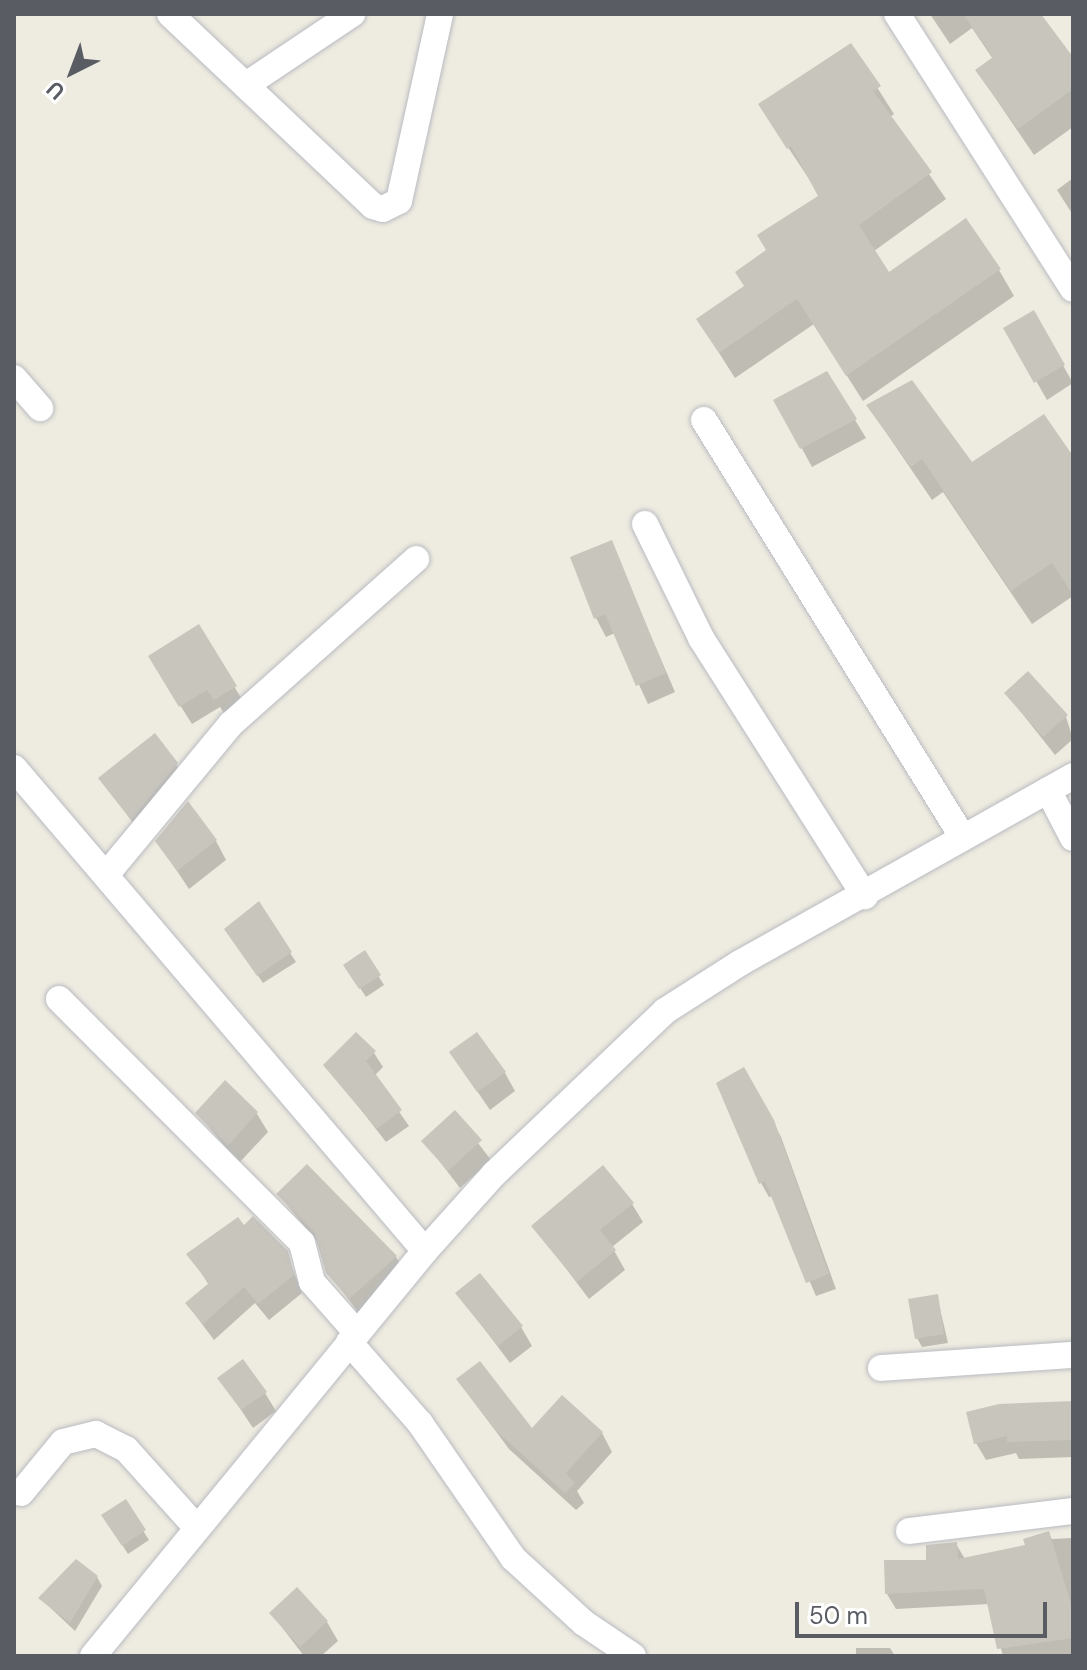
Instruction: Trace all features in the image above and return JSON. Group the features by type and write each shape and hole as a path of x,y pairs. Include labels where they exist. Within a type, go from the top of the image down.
{"street":[{"path":"170,14 373,206 392,207 399,201 440,14"},
{"path":"246,85 352,14"},
{"path":"897,14 1073,289"},
{"path":"14,378 40,408"},
{"path":"704,420 963,837"},
{"path":"645,524 701,638 865,896"},
{"path":"106,875 231,724 416,559"},
{"path":"14,768 425,1251"},
{"path":"103,1652 197,1528 425,1251 494,1174 665,1011 740,963 865,896 1073,776"},
{"path":"1048,790 1073,838"},
{"path":"59,999 302,1243 312,1282 420,1423 513,1558 584,1623 633,1656"},
{"path":"881,1368 1073,1355"},
{"path":"21,1493 63,1442 96,1434 126,1449 197,1528"},
{"path":"909,1531 1073,1511"}],"building":[{"path":"963,14 1041,14 1073,57 1073,89 1018,129 975,70 993,57"},
{"path":"851,43 881,86 873,91 932,172 859,225 889,272 966,218 1001,269 846,376 797,299 719,353 696,319 744,286 735,272 766,250 757,235 818,196 791,146 787,149 758,104"},
{"path":"1034,310 1065,365 1034,383 1003,328"},
{"path":"827,371 857,419 800,449 773,400"},
{"path":"912,380 972,462 1044,414 1073,456 1073,595 1052,563 1011,591 922,459 911,467 866,405"},
{"path":"612,540 666,673 636,686 605,614 594,619 570,557"},
{"path":"199,624 237,686 214,700 207,690 179,707 148,656"},
{"path":"1028,671 1068,715 1043,737 1004,693"},
{"path":"155,733 178,763 131,820 98,778"},
{"path":"188,801 217,840 177,871 155,841"},
{"path":"259,901 292,952 257,976 224,929"},
{"path":"365,950 381,975 359,989 343,965"},
{"path":"356,1032 376,1051 366,1061 402,1110 377,1129 323,1065"},
{"path":"477,1032 506,1072 477,1092 449,1052"},
{"path":"744,1067 774,1120 829,1274 806,1283 765,1181 759,1184 716,1083"},
{"path":"225,1080 258,1112 228,1146 195,1113"},
{"path":"455,1110 482,1140 448,1171 421,1141"},
{"path":"307,1164 397,1256 349,1299 326,1273 314,1232 276,1194"},
{"path":"603,1165 634,1203 600,1230 616,1250 577,1282 531,1226"},
{"path":"253,1216 288,1251 294,1275 258,1304 244,1287 203,1324 185,1303 209,1283 186,1254 238,1217 244,1225"},
{"path":"480,1273 523,1326 498,1346 455,1293"},
{"path":"938,1294 944,1334 915,1339 908,1299"},
{"path":"243,1359 267,1392 241,1410 217,1378"},
{"path":"480,1361 532,1428 562,1395 603,1432 566,1473 575,1483 565,1493 495,1430 456,1379"},
{"path":"1073,1401 1073,1440 1007,1442 1007,1436 974,1444 966,1412 999,1404"},
{"path":"126,1499 146,1530 122,1546 101,1515"},
{"path":"1049,1531 1073,1610 1073,1638 997,1649 984,1589 885,1594 884,1560 926,1560 926,1545 957,1542 958,1559 1025,1545 1023,1539"},
{"path":"76,1559 98,1576 70,1623 38,1598"},
{"path":"297,1587 328,1621 300,1647 269,1613"}]}
